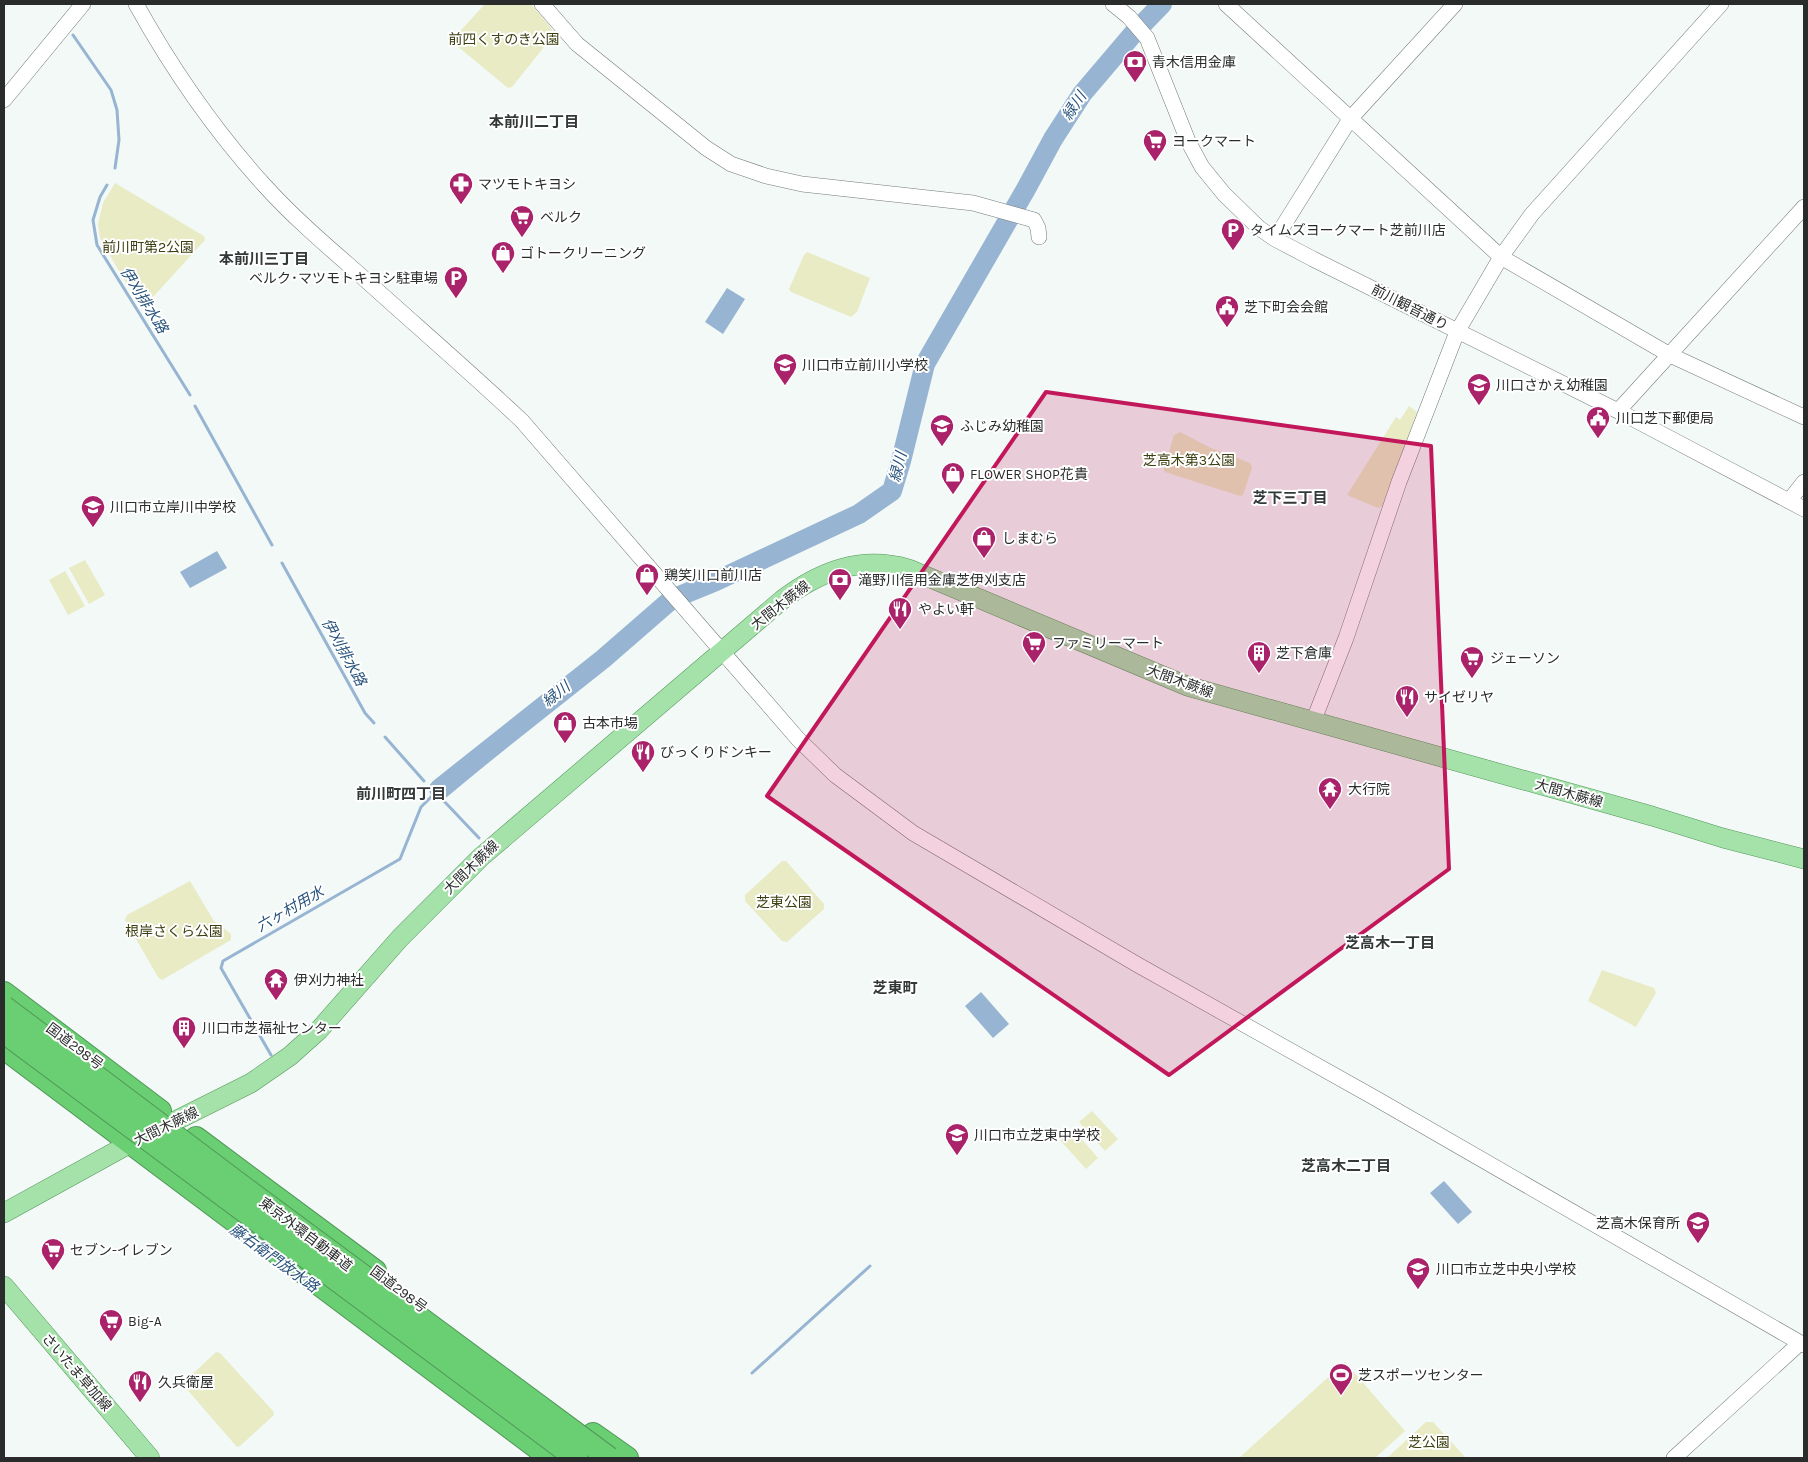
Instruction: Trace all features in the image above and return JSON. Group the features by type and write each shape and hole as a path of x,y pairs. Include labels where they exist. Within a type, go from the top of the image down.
{"highway":[{"name":"国道298号","path":"4,993 627,1458"},
{"name":"東京外環自動車道","path":"4,1007 267,1205 609,1458"},
{"name":"東京外環自動車道","path":"4,1032 576,1458"},
{"path":"4,1048 551,1458"}],"main road":[{"name":"大間木蕨線","path":"4,1213 131,1143 251,1083 290,1056 319,1030 400,938 480,857 782,600 817,577 853,566 889,564 922,574 1187,686 1723,838 1804,859"},
{"name":"さいたま草加線","path":"4,1286 150,1458"}],"street":[{"path":"4,100 83,4"},
{"path":"136,4 187,88 233,149 266,187 318,238 522,421 721,652 798,739 835,775 913,833 1138,965 1375,1098 1802,1344 1674,1458"},
{"path":"542,4 577,44 706,148 731,164 766,176 802,184 973,203 1034,220 1038,228 1039,237"},
{"name":"前川観音通り","path":"1113,4 1134,22 1144,35 1188,141 1202,166 1240,211 1275,239 1618,412 1804,509"},
{"path":"1226,4 1502,257 1670,355 1804,417"},
{"path":"1275,239 1350,119 1455,4"},
{"path":"1313,722 1346,638 1399,482 1457,332 1502,257 1532,214 1721,4"},
{"path":"1618,412 1804,207"},
{"path":"1789,501 1804,482"}],"highlighted area":[{"path":"1046,392 1431,446 1449,869 1169,1075 767,796"}],"green space":[{"name":"前四くすのき公園","path":"485,4 531,4 552,29 552,37 512,87 508,88 451,41"},
{"name":"前川町第2公園","path":"115,183 204,236 205,240 154,296 141,303 123,278 100,238 98,224 103,203"},
{"path":"807,252 870,278 857,312 851,317 791,292 789,289"},
{"path":"1409,406 1417,412 1383,506 1378,508 1347,495 1396,417 1400,420"},
{"name":"芝高木第3公園","path":"1180,432 1211,448 1250,463 1252,468 1243,495 1240,496 1165,472 1174,435"},
{"path":"85,560 105,595 89,604 69,568"},
{"path":"65,571 85,606 68,615 49,580"},
{"name":"芝東公園","path":"782,861 786,861 824,904 824,909 787,942 782,941 745,901 745,895"},
{"name":"根岸さくら公園","path":"190,881 214,921 231,934 231,940 162,980 158,977 125,920 127,915"},
{"path":"1602,970 1654,988 1656,993 1636,1027 1588,1001"},
{"path":"1092,1111 1118,1139 1105,1151 1079,1122"},
{"path":"1073,1129 1098,1158 1086,1169 1060,1140"},
{"path":"216,1352 220,1353 273,1411 274,1415 237,1447 183,1383"},
{"name":"芝スポーツセンター","path":"1345,1362 1405,1431 1375,1458 1239,1458"},
{"name":"芝公園","path":"1426,1422 1433,1422 1466,1458 1387,1458"}],"water":[{"path":"727,288 745,299 723,334 705,322"},
{"path":"217,551 227,568 190,588 180,572"},
{"path":"981,992 1009,1024 993,1038 965,1006"},
{"path":"1444,1181 1472,1212 1458,1224 1430,1193"}],"waterway":[{"name":"緑川","path":"439,789 603,659 672,599 716,581 859,514 892,491 925,364 1053,139 1082,94 1133,34 1162,4"},
{"name":"伊刈排水路","path":"73,35 111,90 117,110 119,140 115,168"},
{"name":"伊刈排水路","path":"107,185 100,197 93,220 97,245 190,395"},
{"name":"伊刈排水路","path":"195,406 272,545"},
{"name":"伊刈排水路","path":"282,563 365,713 374,723"},
{"path":"479,838 442,799 625,648"},
{"name":"伊刈排水路","path":"385,737 424,781"},
{"name":"六ヶ村用水","path":"271,1055 221,968 223,961 400,859 421,807 432,796"},
{"path":"752,1373 870,1266"}],"place":[{"name":"青木信用金庫","path":"1135,83"},
{"name":"ヨークマート","path":"1155,162"},
{"name":"マツモトキヨシ","path":"461,205"},
{"name":"ベルク","path":"522,238"},
{"name":"タイムズヨークマート芝前川店","path":"1233,251"},
{"name":"ゴトークリーニング","path":"503,274"},
{"name":"ベルク･マツモトキヨシ駐車場","path":"456,299"},
{"name":"芝下町会会館","path":"1227,328"},
{"name":"川口市立前川小学校","path":"785,386"},
{"name":"川口さかえ幼稚園","path":"1479,406"},
{"name":"川口芝下郵便局","path":"1598,439"},
{"name":"ふじみ幼稚園","path":"942,447"},
{"name":"FLOWER SHOP花貴","path":"953,495"},
{"name":"川口市立岸川中学校","path":"93,528"},
{"name":"しまむら","path":"984,559"},
{"name":"鶏笑川口前川店","path":"647,596"},
{"name":"滝野川信用金庫芝伊刈支店","path":"840,601"},
{"name":"やよい軒","path":"900,630"},
{"name":"ファミリーマート","path":"1034,664"},
{"name":"芝下倉庫","path":"1259,674"},
{"name":"ジェーソン","path":"1472,679"},
{"name":"サイゼリヤ","path":"1407,718"},
{"name":"古本市場","path":"565,744"},
{"name":"びっくりドンキー","path":"643,773"},
{"name":"大行院","path":"1330,810"},
{"name":"伊刈力神社","path":"276,1001"},
{"name":"川口市芝福祉センター","path":"184,1049"},
{"name":"川口市立芝東中学校","path":"957,1156"},
{"name":"芝高木保育所","path":"1698,1244"},
{"name":"セブン-イレブン","path":"53,1271"},
{"name":"川口市立芝中央小学校","path":"1418,1290"},
{"name":"Big-A","path":"111,1342"},
{"name":"芝スポーツセンター","path":"1341,1396"},
{"name":"久兵衛屋","path":"140,1403"}],"district":[{"name":"本前川二丁目","path":"534,122"},
{"name":"本前川三丁目","path":"264,259"},
{"name":"芝下三丁目","path":"1290,498"},
{"name":"前川町四丁目","path":"401,794"},
{"name":"芝高木一丁目","path":"1390,943"},
{"name":"芝東町","path":"895,988"},
{"name":"芝高木二丁目","path":"1346,1166"}],"water label":[{"name":"藤右衛門放水路","path":"274,1258"}]}
